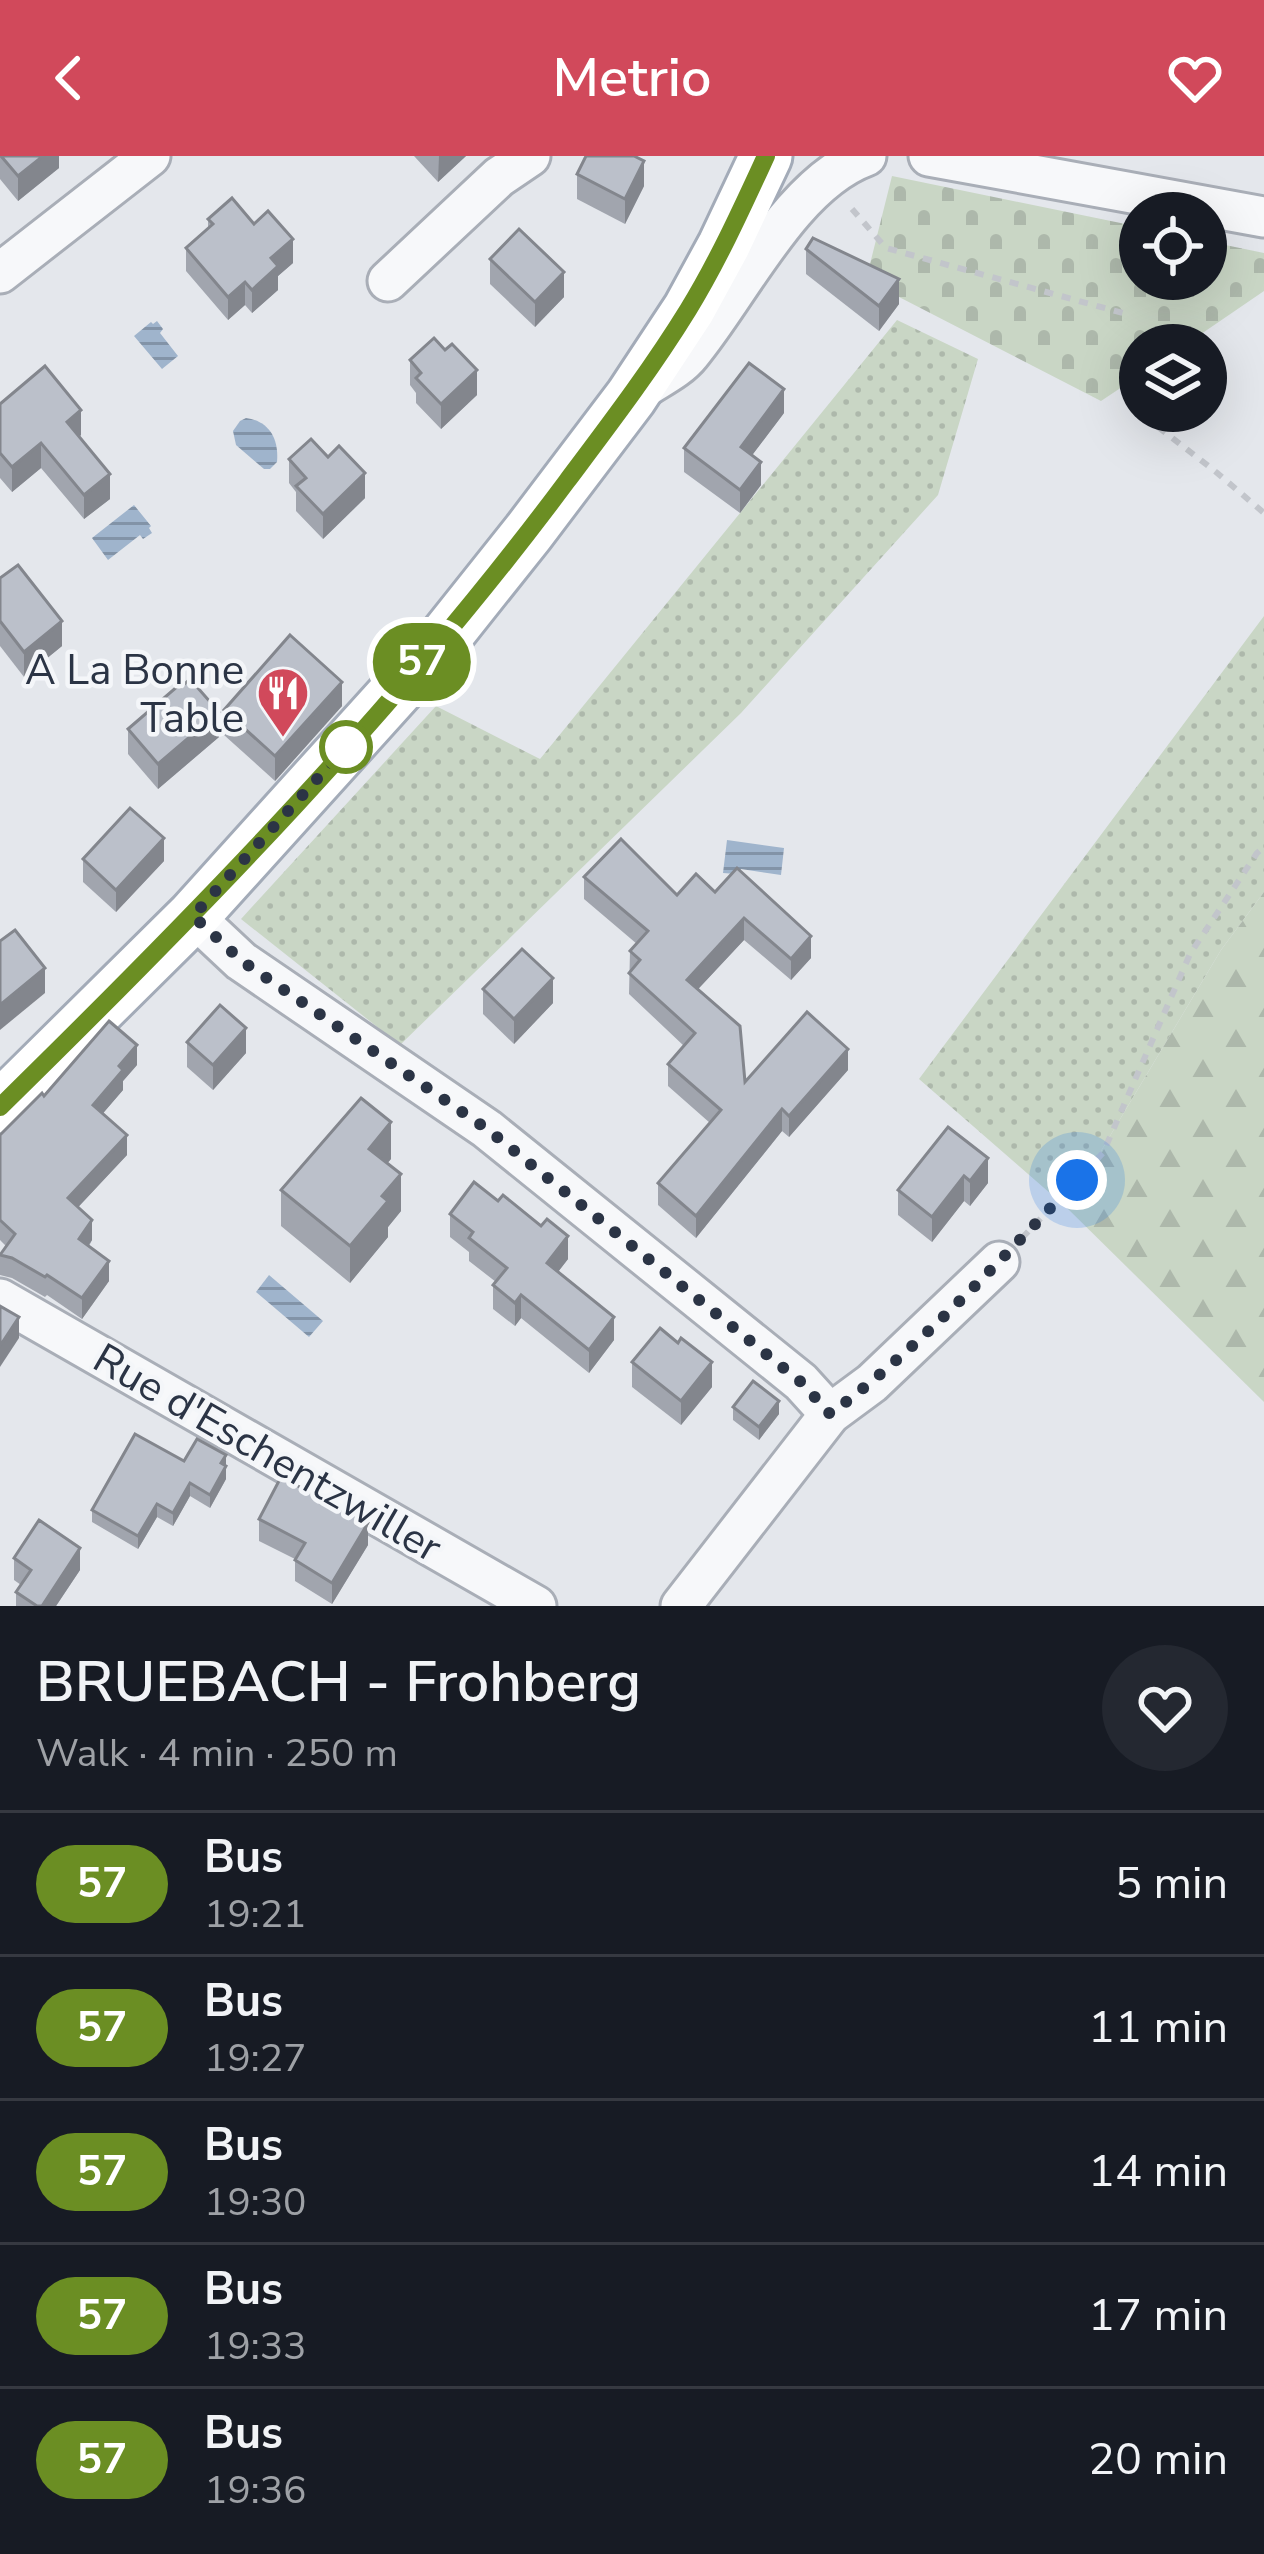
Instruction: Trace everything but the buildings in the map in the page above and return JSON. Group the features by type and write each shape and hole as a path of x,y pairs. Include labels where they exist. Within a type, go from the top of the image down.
{"main road":[{"path":"0,1107 193,916 446,636 631,397 724,245 766,156"}],"street":[{"path":"0,273 150,156"},
{"path":"388,281 499,177 530,156"},
{"path":"631,397 687,359 779,228 826,179 866,156"},
{"path":"929,156 1264,217"},
{"path":"193,916 242,961 487,1129 801,1382 830,1414"},
{"path":"681,1606 830,1414 872,1383 999,1262"},
{"name":"Rue d'Eschentzwiller","path":"0,1299 536,1606"}],"path":[{"path":"826,179 886,248 1130,315"},
{"path":"1165,432 1264,513"},
{"path":"999,1262 1102,1153 1190,954 1264,847"}],"green space":[{"path":"892,176 1119,223 1119,300 1227,300 1227,245 1264,253 1264,291 1216,324 1119,324 1119,389 1101,401 866,280"},
{"path":"897,320 978,359 938,495 741,713 400,1045 241,919 436,706 540,759"},
{"path":"1264,616 1264,892 1221,950 1067,1208 919,1079"},
{"path":"1264,892 1264,1402 1067,1208 1221,950"}],"water":[{"path":"157,321 163,329 160,333 178,356 162,369 134,336"},
{"path":"246,418 267,427 274,439 277,462 270,469 236,445 233,431"},
{"path":"134,505 152,533 143,539 140,535 108,560 92,538"},
{"path":"727,840 784,848 781,875 741,869 736,874 723,873"},
{"path":"269,1275 323,1321 309,1337 256,1292"}],"bus line":[{"name":"57","path":"0,1107 193,916 446,636 631,397 724,245 766,156"}],"place":[{"name":"A La Bonne Table","path":"283,739"}],"route":[{"path":"346,747 193,916 242,961 487,1129 801,1382 830,1414 872,1383 1077,1180"}]}
